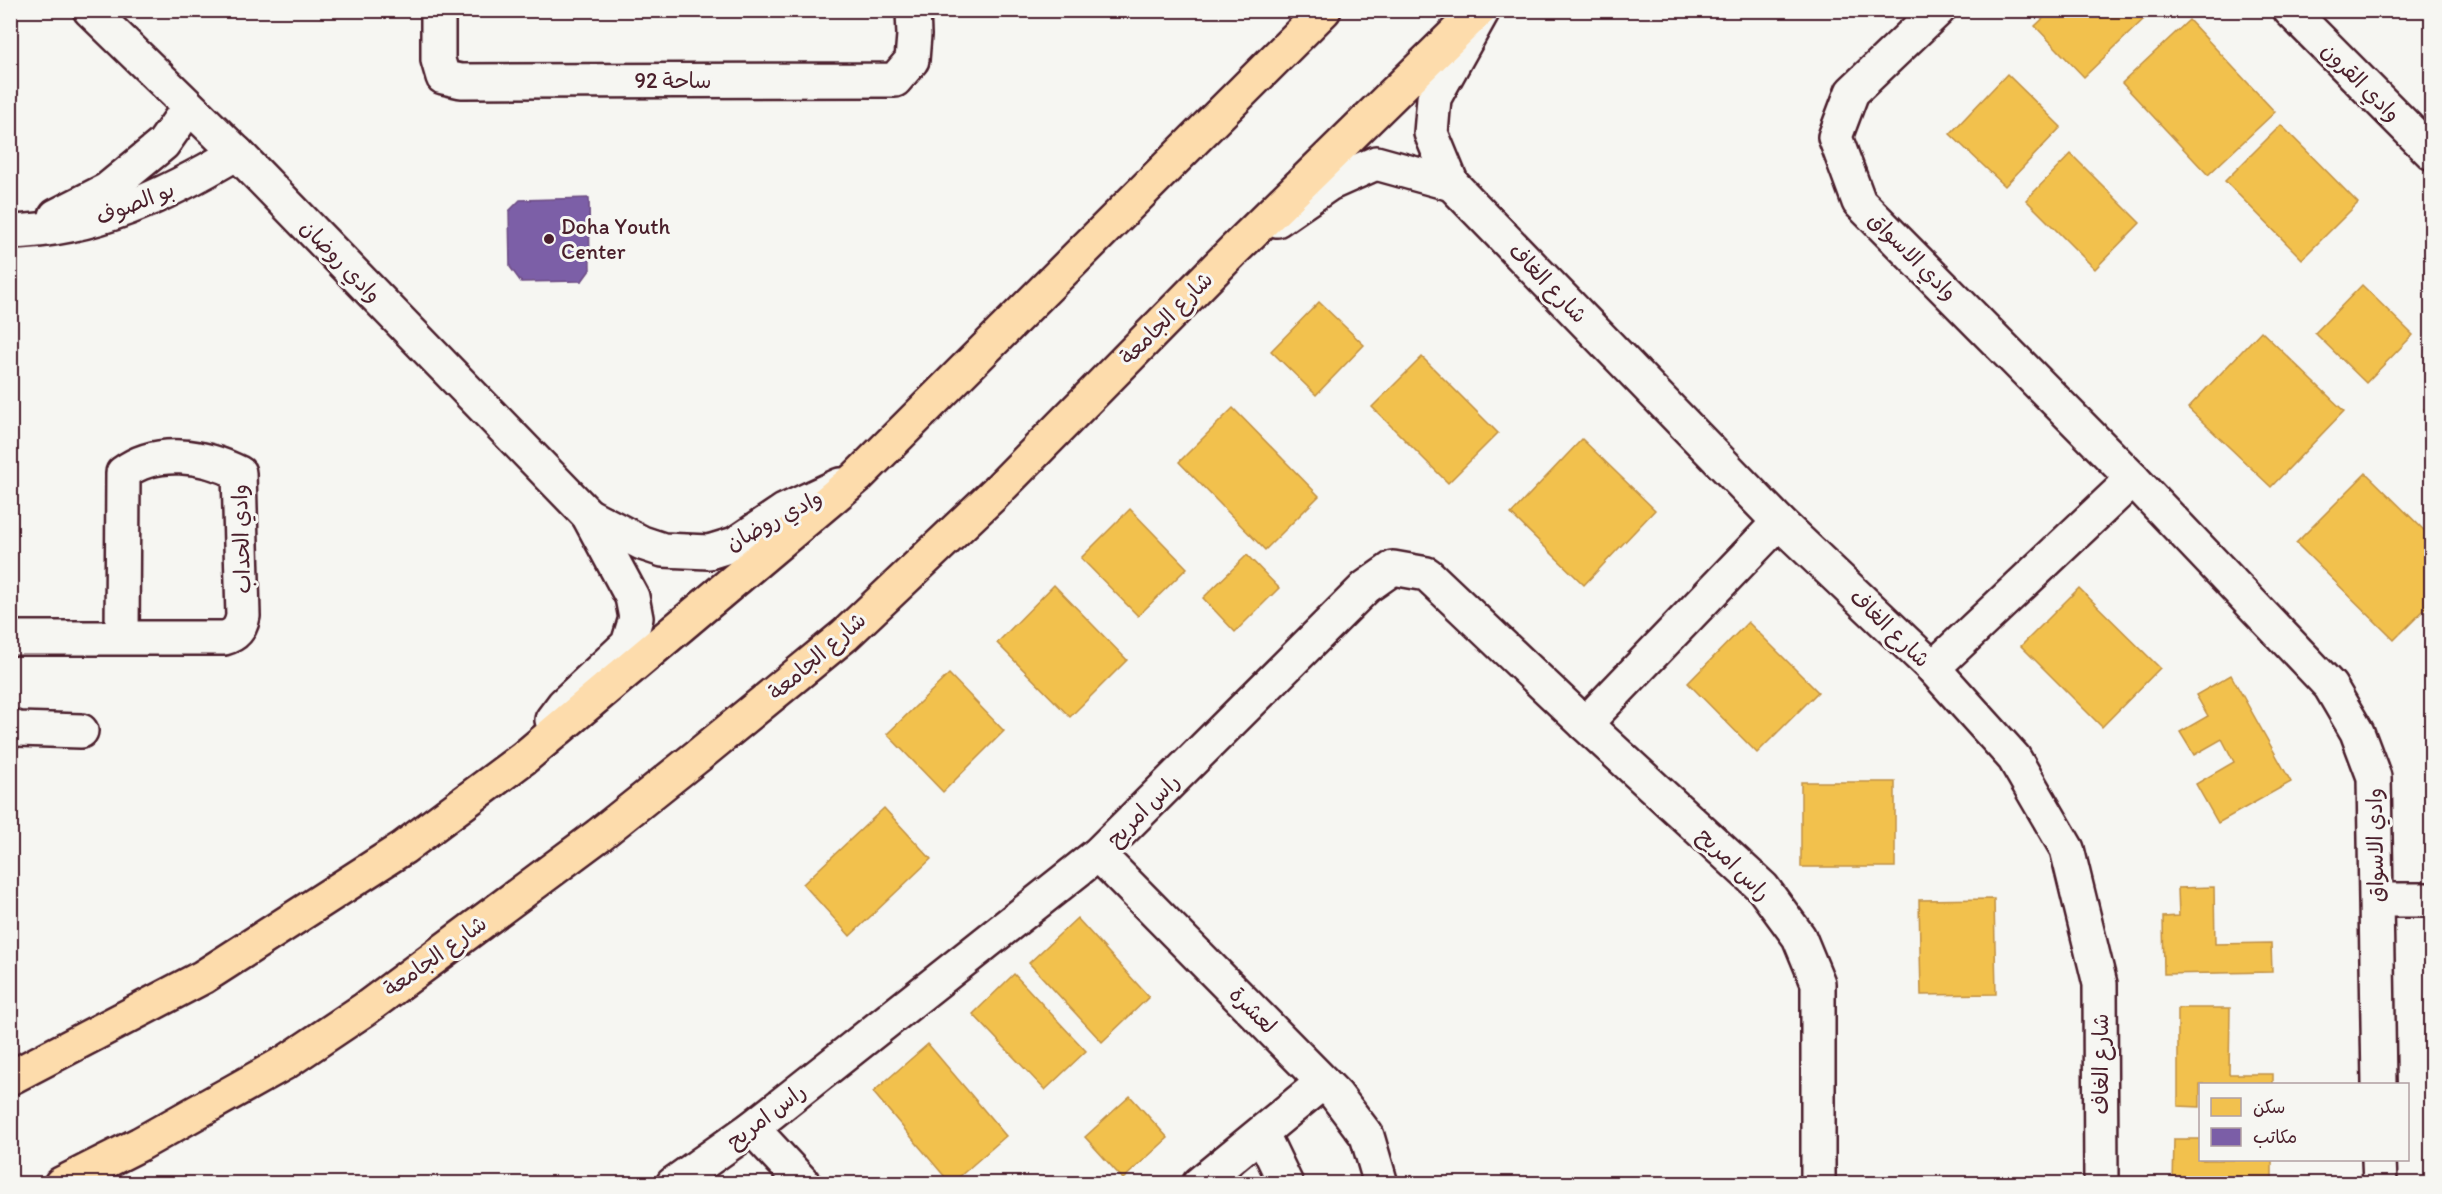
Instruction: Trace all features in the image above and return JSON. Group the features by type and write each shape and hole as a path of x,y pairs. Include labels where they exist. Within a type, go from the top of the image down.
{"main road":[{"path":"10,1078 203,977 403,848 525,757 857,477 1324,10"},
{"name":"شارع الجامعة","path":"61,1184 92,1174 140,1144 286,1062 365,1009 599,836 845,635 994,494 1234,250 1481,10"}],"street":[{"name":"وادي روضان","path":"90,10 237,153 588,515 628,589 636,618 628,644 564,704 525,757"},
{"name":"ساحة 92","path":"438,10 438,60 443,77 460,81 895,80 912,60 913,10"},
{"name":"شارع الغاف","path":"1481,10 1434,98 1431,133 1452,184 1779,522 1933,668 2014,758 2067,849 2100,984 2101,1184"},
{"name":"وادي الاسواق","path":"1938,10 1852,92 1835,136 1859,202 2133,478 2330,686 2357,732 2374,777 2379,1083"},
{"name":"وادي القرون","path":"2290,10 2432,153"},
{"name":"بو الصوف","path":"18,232 107,190 164,144 189,107"},
{"name":"بو الصوف","path":"18,232 103,218 149,201 237,153"},
{"path":"1234,250 1329,184 1376,163 1452,184"},
{"name":"وادي الحداب","path":"10,638 122,638 224,638 238,631 243,616 239,472 201,458 180,456 141,462 123,472 122,638"},
{"name":"وادي روضان","path":"588,515 642,543 663,550 709,552 735,544 784,511 857,477"},
{"path":"1933,668 2133,478"},
{"path":"1585,724 1779,522"},
{"name":"راس امريح","path":"673,1184 752,1128 1098,854 1366,587 1393,568 1427,573 1585,724 1763,888 1799,937 1818,983 1818,1184"},
{"path":"10,726 18,729 81,731"},
{"name":"لعشرة","path":"1098,854 1323,1082 1367,1136 1381,1184"},
{"path":"2377,900 2432,900"},
{"path":"1199,1184 1323,1082"},
{"path":"752,1128 804,1184"},
{"path":"1262,1134 1286,1184"},
{"path":"2379,1161 2379,1184"}],"building: سكن":[{"path":"2052,10 2140,10 2146,17 2084,77 2035,26"},
{"path":"2189,20 2275,112 2208,175 2122,83"},
{"path":"2007,74 2061,127 2005,186 1950,134"},
{"path":"2281,125 2358,203 2302,259 2225,181"},
{"path":"2071,154 2140,223 2095,269 2026,200"},
{"path":"2362,285 2413,335 2366,383 2315,333"},
{"path":"1319,302 1364,345 1316,395 1271,351"},
{"path":"2261,331 2344,411 2271,487 2188,408"},
{"path":"1422,357 1498,433 1448,483 1372,407"},
{"path":"2432,401 2432,416 2424,409"},
{"path":"1233,408 1319,496 1265,550 1179,462"},
{"path":"1582,439 1655,510 1584,585 1511,514"},
{"path":"2366,473 2432,538 2432,602 2394,640 2296,543"},
{"path":"1130,509 1187,568 1138,616 1081,558"},
{"path":"1247,555 1279,588 1235,632 1203,598"},
{"path":"1054,585 1127,660 1070,717 997,643"},
{"path":"2079,588 2160,668 2102,727 2021,646"},
{"path":"1748,622 1818,692 1757,753 1688,683"},
{"path":"949,674 1004,731 943,792 887,734"},
{"path":"2231,675 2291,782 2218,823 2196,784 2234,762 2222,739 2194,755 2180,732 2208,716 2196,695"},
{"path":"1801,782 1895,782 1895,867 1801,867"},
{"path":"884,808 931,859 850,936 803,884"},
{"path":"2214,887 2215,944 2271,943 2272,972 2164,974 2163,917 2179,916 2178,888"},
{"path":"1994,899 1996,994 1921,995 1919,900"},
{"path":"1077,918 1149,997 1102,1042 1029,963"},
{"path":"1014,974 1086,1051 1045,1090 973,1014"},
{"path":"2178,1008 2230,1008 2229,1074 2273,1074 2273,1083 2199,1083 2199,1107 2178,1106"},
{"path":"928,1044 1006,1136 951,1184 873,1092"},
{"path":"1130,1096 1168,1138 1123,1179 1085,1137"},
{"path":"2174,1139 2199,1139 2199,1161 2272,1161 2272,1184 2173,1184"}],"building: مكاتب":[{"name":"Doha Youth Center","path":"589,198 590,270 582,281 521,282 510,267 509,211 520,200"}],"place":[{"name":"Doha Youth Center","path":"549,239"}]}
